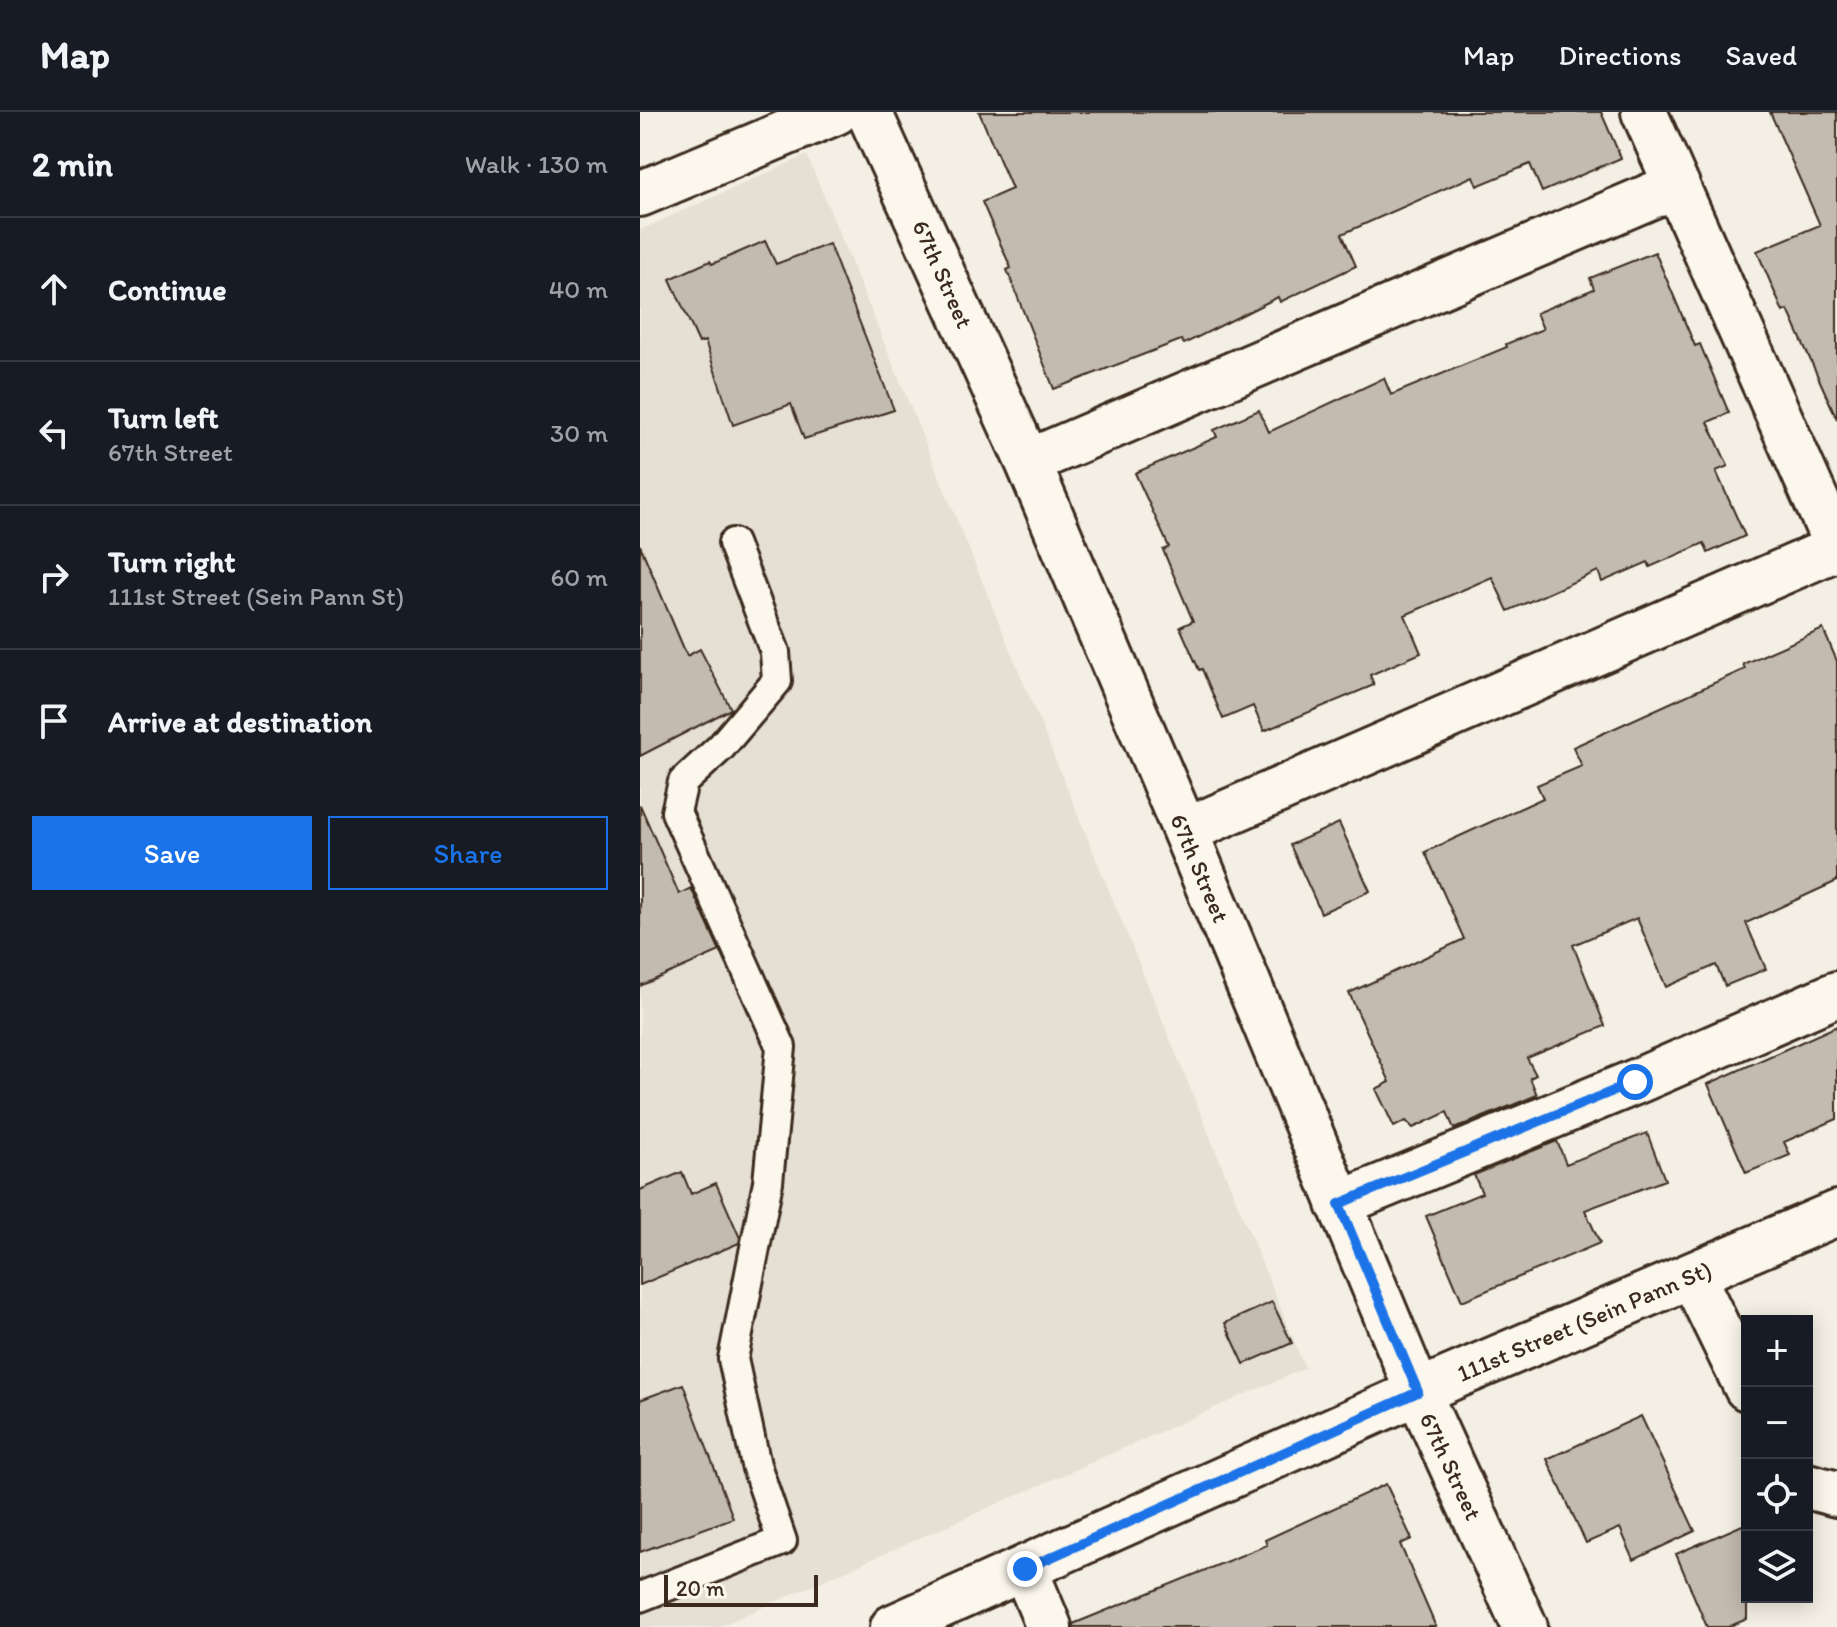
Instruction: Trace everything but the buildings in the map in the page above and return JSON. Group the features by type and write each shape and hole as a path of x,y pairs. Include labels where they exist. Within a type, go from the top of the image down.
{"street":[{"path":"640,194 836,112"},
{"name":"67th Street","path":"869,112 1028,462 1418,1392 1525,1627"},
{"path":"1185,831 1837,548 1644,112"},
{"path":"1028,462 1677,185"},
{"path":"1339,1204 1621,1088 1837,994"},
{"name":"111st Street (Sein Pann St)","path":"893,1627 1418,1392 1837,1213"},
{"path":"1692,1275 1747,1387"},
{"path":"1813,1488 1837,1494"},
{"path":"1025,1569 1049,1627"}],"lane":[{"path":"640,1597 782,1541 756,1465 733,1359 768,1182 781,1047 676,812 683,782 721,747 777,681 775,652 733,543"}],"shaded area":[{"path":"807,155 1305,1368 718,1627 640,1627 640,230"}],"route":[{"path":"1025,1569 1418,1392 1339,1204 1635,1082"}]}
